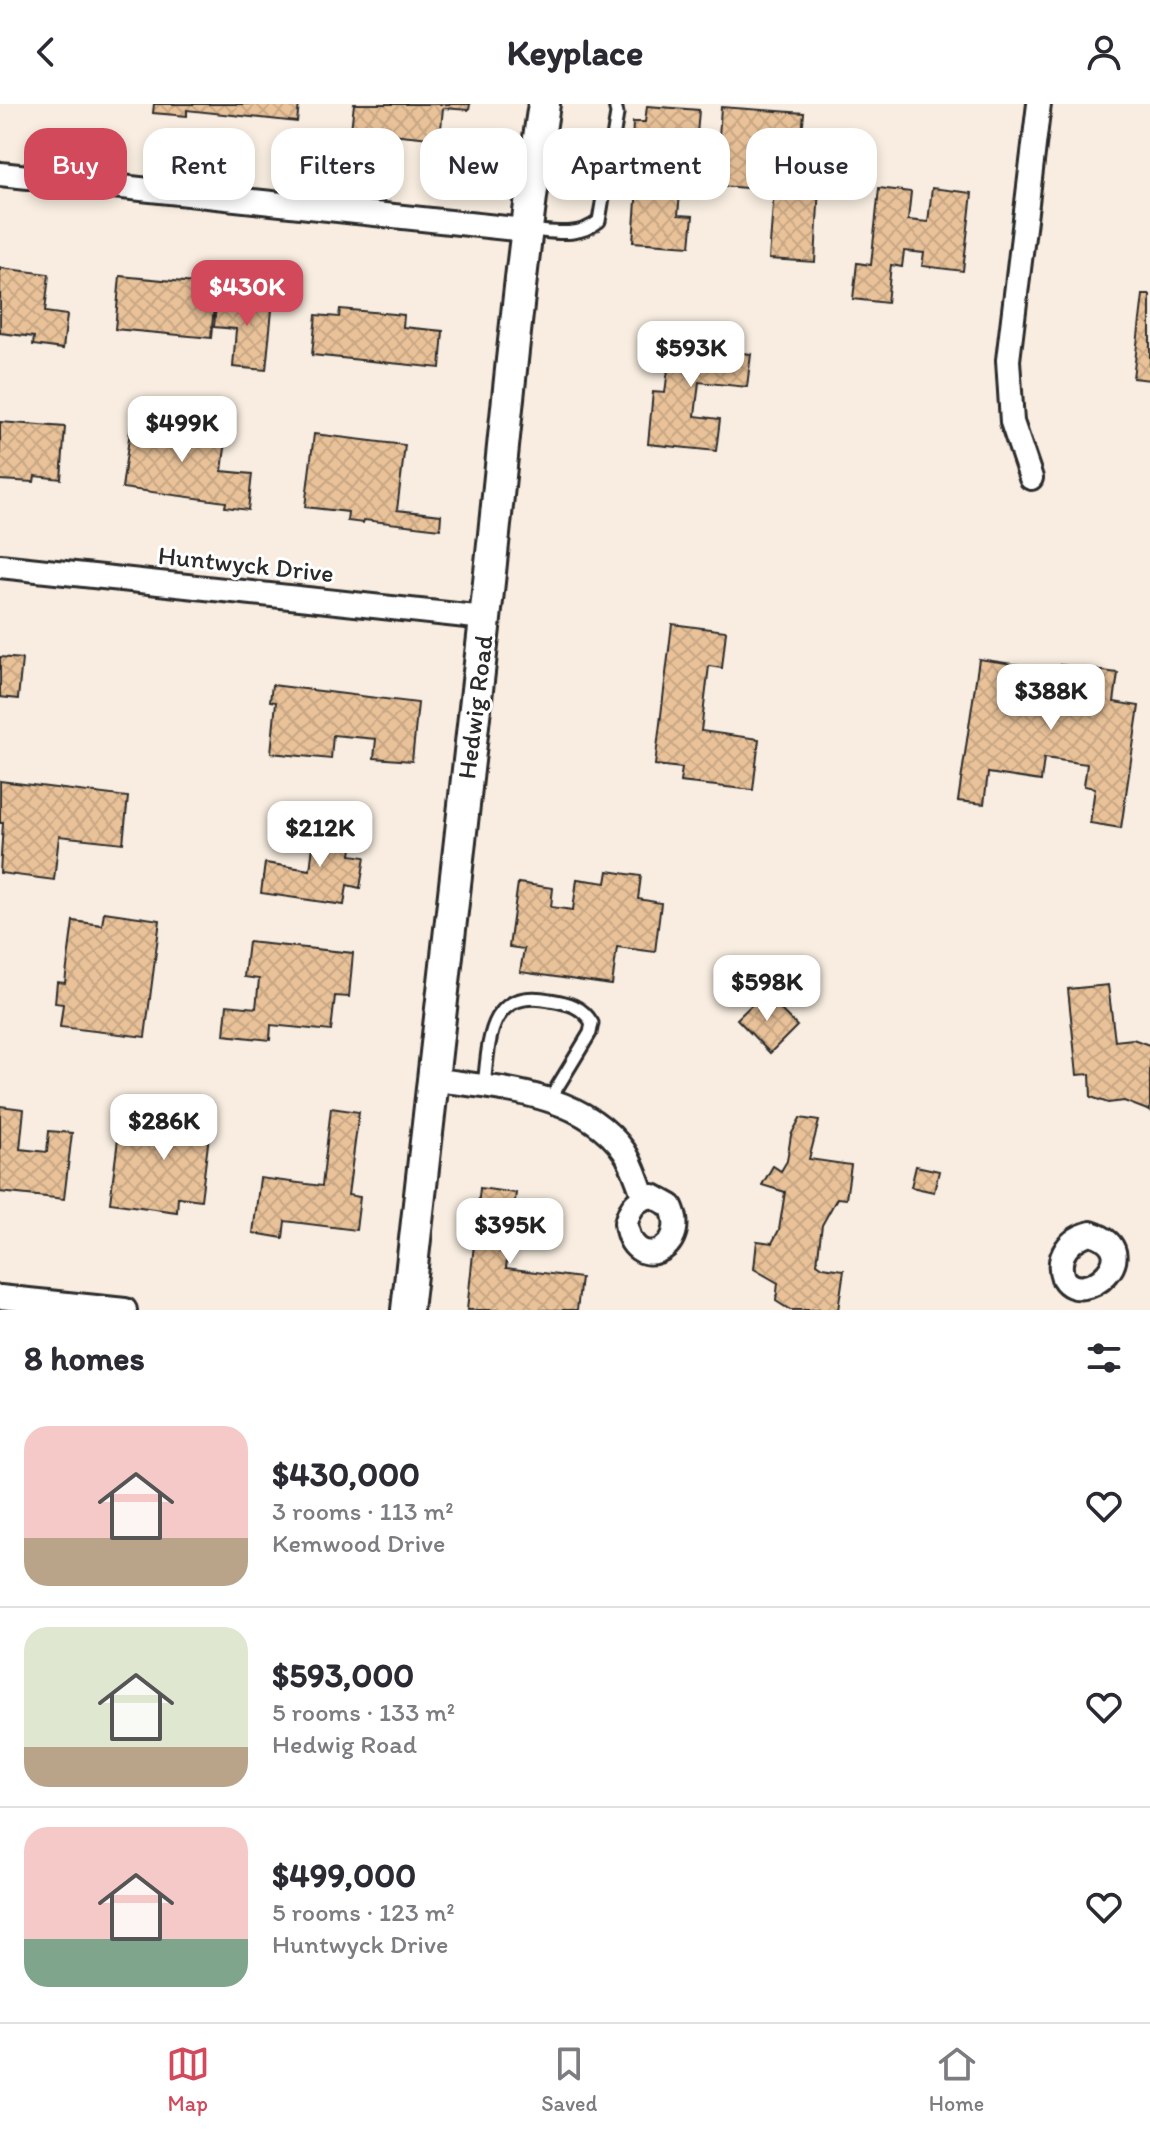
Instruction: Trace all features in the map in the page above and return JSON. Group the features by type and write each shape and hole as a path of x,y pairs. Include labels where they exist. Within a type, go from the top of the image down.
{"street":[{"name":"Hedwig Road","path":"407,1310 525,230 544,104"},
{"path":"1031,478 1012,422 1008,360 1039,104"},
{"path":"0,174 525,230"},
{"name":"Huntwyck Drive","path":"0,566 485,618"},
{"path":"431,1079 550,1099 602,1128 625,1152 644,1197"},
{"path":"0,1297 125,1310"}],"lane":[{"path":"525,230 571,234 587,231 599,221 617,114 615,104"},
{"path":"484,1087 492,1031 502,1009 515,999 534,997 565,1003 585,1011 592,1023 590,1033 550,1099"}],"building":[{"path":"154,104 299,104 297,122 187,110 187,116 153,113"},
{"path":"354,104 470,104 469,110 443,108 441,128 420,128 420,137 404,135 404,128 351,128"},
{"path":"647,106 699,110 698,128 633,128 633,122 645,122"},
{"path":"721,107 804,113 803,128 746,128 746,188 730,187 730,128 720,128"},
{"path":"879,188 911,192 908,220 928,222 932,188 972,193 963,271 922,266 924,253 904,251 902,267 891,265 887,303 853,299 857,263 871,265"},
{"path":"636,200 679,200 678,215 693,216 690,246 633,242"},
{"path":"773,200 818,200 815,262 769,259"},
{"path":"0,268 49,274 45,312 67,315 63,349 33,345 34,337 0,333"},
{"path":"120,276 216,285 211,338 115,329"},
{"path":"217,294 273,300 266,370 233,367 236,329 214,327"},
{"path":"1143,295 1150,295 1150,380 1133,378"},
{"path":"340,309 404,315 403,327 443,331 440,368 312,355 316,315 339,317"},
{"path":"660,327 704,332 703,349 751,354 747,387 699,382 695,416 720,419 716,451 648,444 653,392 665,393 668,369 656,368"},
{"path":"156,416 203,422 201,437 226,440 222,471 252,474 248,510 225,507 226,502 122,488 131,424 155,426"},
{"path":"0,422 65,427 61,479 35,476 34,482 0,480"},
{"path":"314,434 405,445 397,510 441,515 440,529 364,520 363,523 347,521 348,512 305,507"},
{"path":"672,624 726,631 722,668 709,666 701,731 759,739 753,790 680,782 682,768 655,765"},
{"path":"0,657 22,659 18,699 0,697"},
{"path":"979,659 1020,665 1017,691 1032,693 1036,666 1060,670 1060,665 1118,673 1114,702 1139,706 1121,828 1090,823 1095,788 1084,786 1087,764 1044,758 1041,781 988,773 984,804 958,801"},
{"path":"272,685 418,703 412,761 374,758 376,739 333,735 331,759 271,753 276,702 270,701"},
{"path":"0,781 128,797 123,843 59,836 54,880 0,873 3,823 0,823"},
{"path":"316,822 355,827 351,855 365,857 360,888 347,885 344,905 261,893 265,863 310,870"},
{"path":"608,871 641,876 638,899 661,903 655,952 617,947 612,985 520,972 524,949 509,947 518,883 553,888 551,907 573,910 577,879 606,883"},
{"path":"104,912 160,920 145,1037 60,1027 63,1004 55,1003 57,982 65,983 73,921 102,925"},
{"path":"248,942 353,953 349,997 335,996 331,1031 271,1025 270,1040 224,1035 227,1005 256,1008 259,979 244,977"},
{"path":"1108,985 1115,1041 1133,1039 1150,1043 1150,1111 1124,1101 1108,1103 1091,1097 1090,1074 1077,1075 1068,989"},
{"path":"764,993 797,1026 770,1053 737,1019"},
{"path":"181,1099 213,1103 201,1200 178,1197 177,1212 110,1203 119,1131 176,1138"},
{"path":"0,1106 24,1109 20,1149 47,1152 49,1131 72,1133 64,1199 0,1192"},
{"path":"331,1108 359,1112 348,1195 360,1197 356,1230 285,1221 283,1238 253,1233 260,1178 322,1186"},
{"path":"800,1118 819,1121 809,1159 851,1165 846,1199 837,1198 822,1225 817,1263 844,1270 838,1310 790,1310 776,1301 778,1283 754,1269 757,1241 772,1243 779,1230 785,1192 762,1185 773,1166 781,1171 787,1161 791,1135"},
{"path":"916,1166 939,1171 934,1192 911,1187"},
{"path":"480,1188 516,1193 506,1268 581,1278 577,1310 467,1310"}]}
